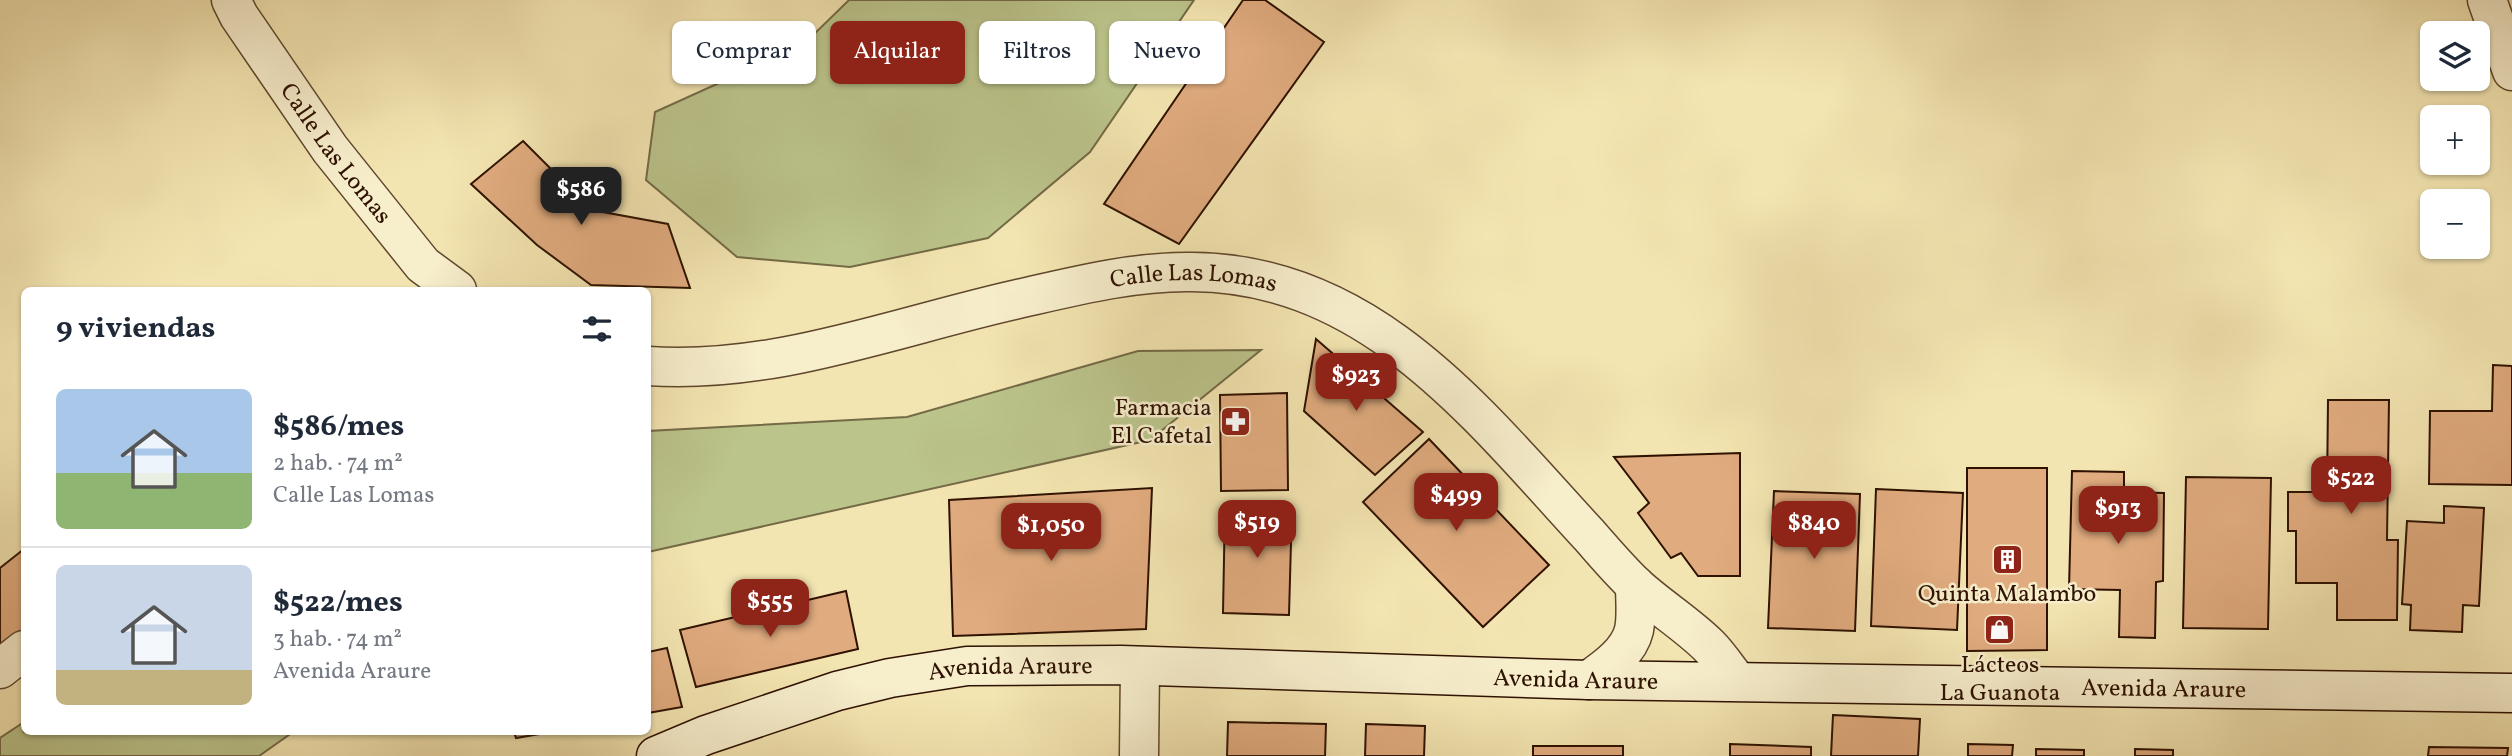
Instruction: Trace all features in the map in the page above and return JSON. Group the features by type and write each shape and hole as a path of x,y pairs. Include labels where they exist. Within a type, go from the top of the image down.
{"street":[{"name":"Calle Las Lomas","path":"231,0 239,16 330,149 423,265 453,287"},
{"path":"2487,0 2512,71"},
{"name":"Calle Las Lomas","path":"651,366 734,363 792,356 1016,299 1119,277 1194,272 1247,278 1298,289 1356,317 1409,351 1456,392 1634,585 1709,646 1737,681"},
{"path":"1589,680 1609,665 1628,643 1634,631 1634,585"},
{"path":"0,669 21,652"},
{"name":"Avenida Araure","path":"656,756 761,716 837,691 890,678 967,666 1153,666 1589,680 2512,694"},
{"path":"1139,756 1153,666"},
{"path":"1153,666 1165,756"}],"green space":[{"path":"849,0 1194,0 1180,21 1109,21 1109,84 1137,84 1090,152 988,238 850,267 737,257 646,180 655,112 717,84 816,84 816,32"},
{"path":"1261,350 1150,440 651,551 651,431 907,417 1138,351"},
{"path":"21,724 21,735 289,735 259,756 0,756 0,738"}],"building":[{"path":"1243,0 1265,0 1324,42 1179,244 1104,204 1186,84 1225,84 1225,26"},
{"path":"523,141 592,210 668,224 690,288 591,285 537,245 471,184"},
{"path":"1316,339 1423,432 1375,475 1304,411"},
{"path":"2493,365 2512,366 2512,485 2429,484 2430,411 2492,411"},
{"path":"1287,393 1288,490 1221,491 1220,395"},
{"path":"2328,400 2389,400 2387,540 2398,540 2397,620 2337,620 2337,583 2296,583 2296,531 2288,531 2288,492 2327,492"},
{"path":"1429,439 1549,565 1483,627 1363,502"},
{"path":"1740,453 1740,576 1698,576 1681,553 1671,558 1638,513 1649,503 1614,457"},
{"name":"Quinta Malambo","path":"1967,468 2047,468 2047,650 1967,651"},
{"path":"2072,471 2124,472 2124,492 2164,493 2163,581 2156,582 2155,638 2119,637 2120,590 2069,589"},
{"path":"2186,477 2271,478 2268,629 2183,628"},
{"path":"1152,488 1146,629 953,636 949,500"},
{"path":"1876,489 1963,493 1957,630 1871,626"},
{"path":"1774,491 1860,494 1855,631 1768,628"},
{"path":"1225,505 1292,506 1289,615 1223,613"},
{"path":"2444,506 2484,508 2479,606 2463,605 2462,632 2410,630 2411,605 2402,604 2407,521 2444,523"},
{"path":"21,551 21,633 0,650 0,568"},
{"path":"846,591 858,649 696,687 680,630"},
{"path":"667,648 682,707 651,712 651,651"},
{"path":"1833,715 1920,719 1918,756 1831,756"},
{"path":"1228,722 1326,724 1325,756 1227,756"},
{"path":"1366,724 1425,726 1424,756 1365,756"},
{"path":"1730,744 1811,747 1811,756 1730,756"},
{"path":"1968,744 2013,745 2012,756 1968,756"},
{"path":"1533,746 1623,746 1623,756 1533,756"},
{"path":"2429,747 2508,748 2507,756 2428,756"},
{"path":"2036,749 2084,750 2084,756 2036,756"},
{"path":"2135,749 2173,750 2173,756 2135,756"}],"place":[{"name":"Farmacia El Cafetal","path":"1235,421"},
{"name":"Quinta Malambo","path":"2007,559"},
{"name":"Lácteos La Guanota","path":"2000,630"}]}
